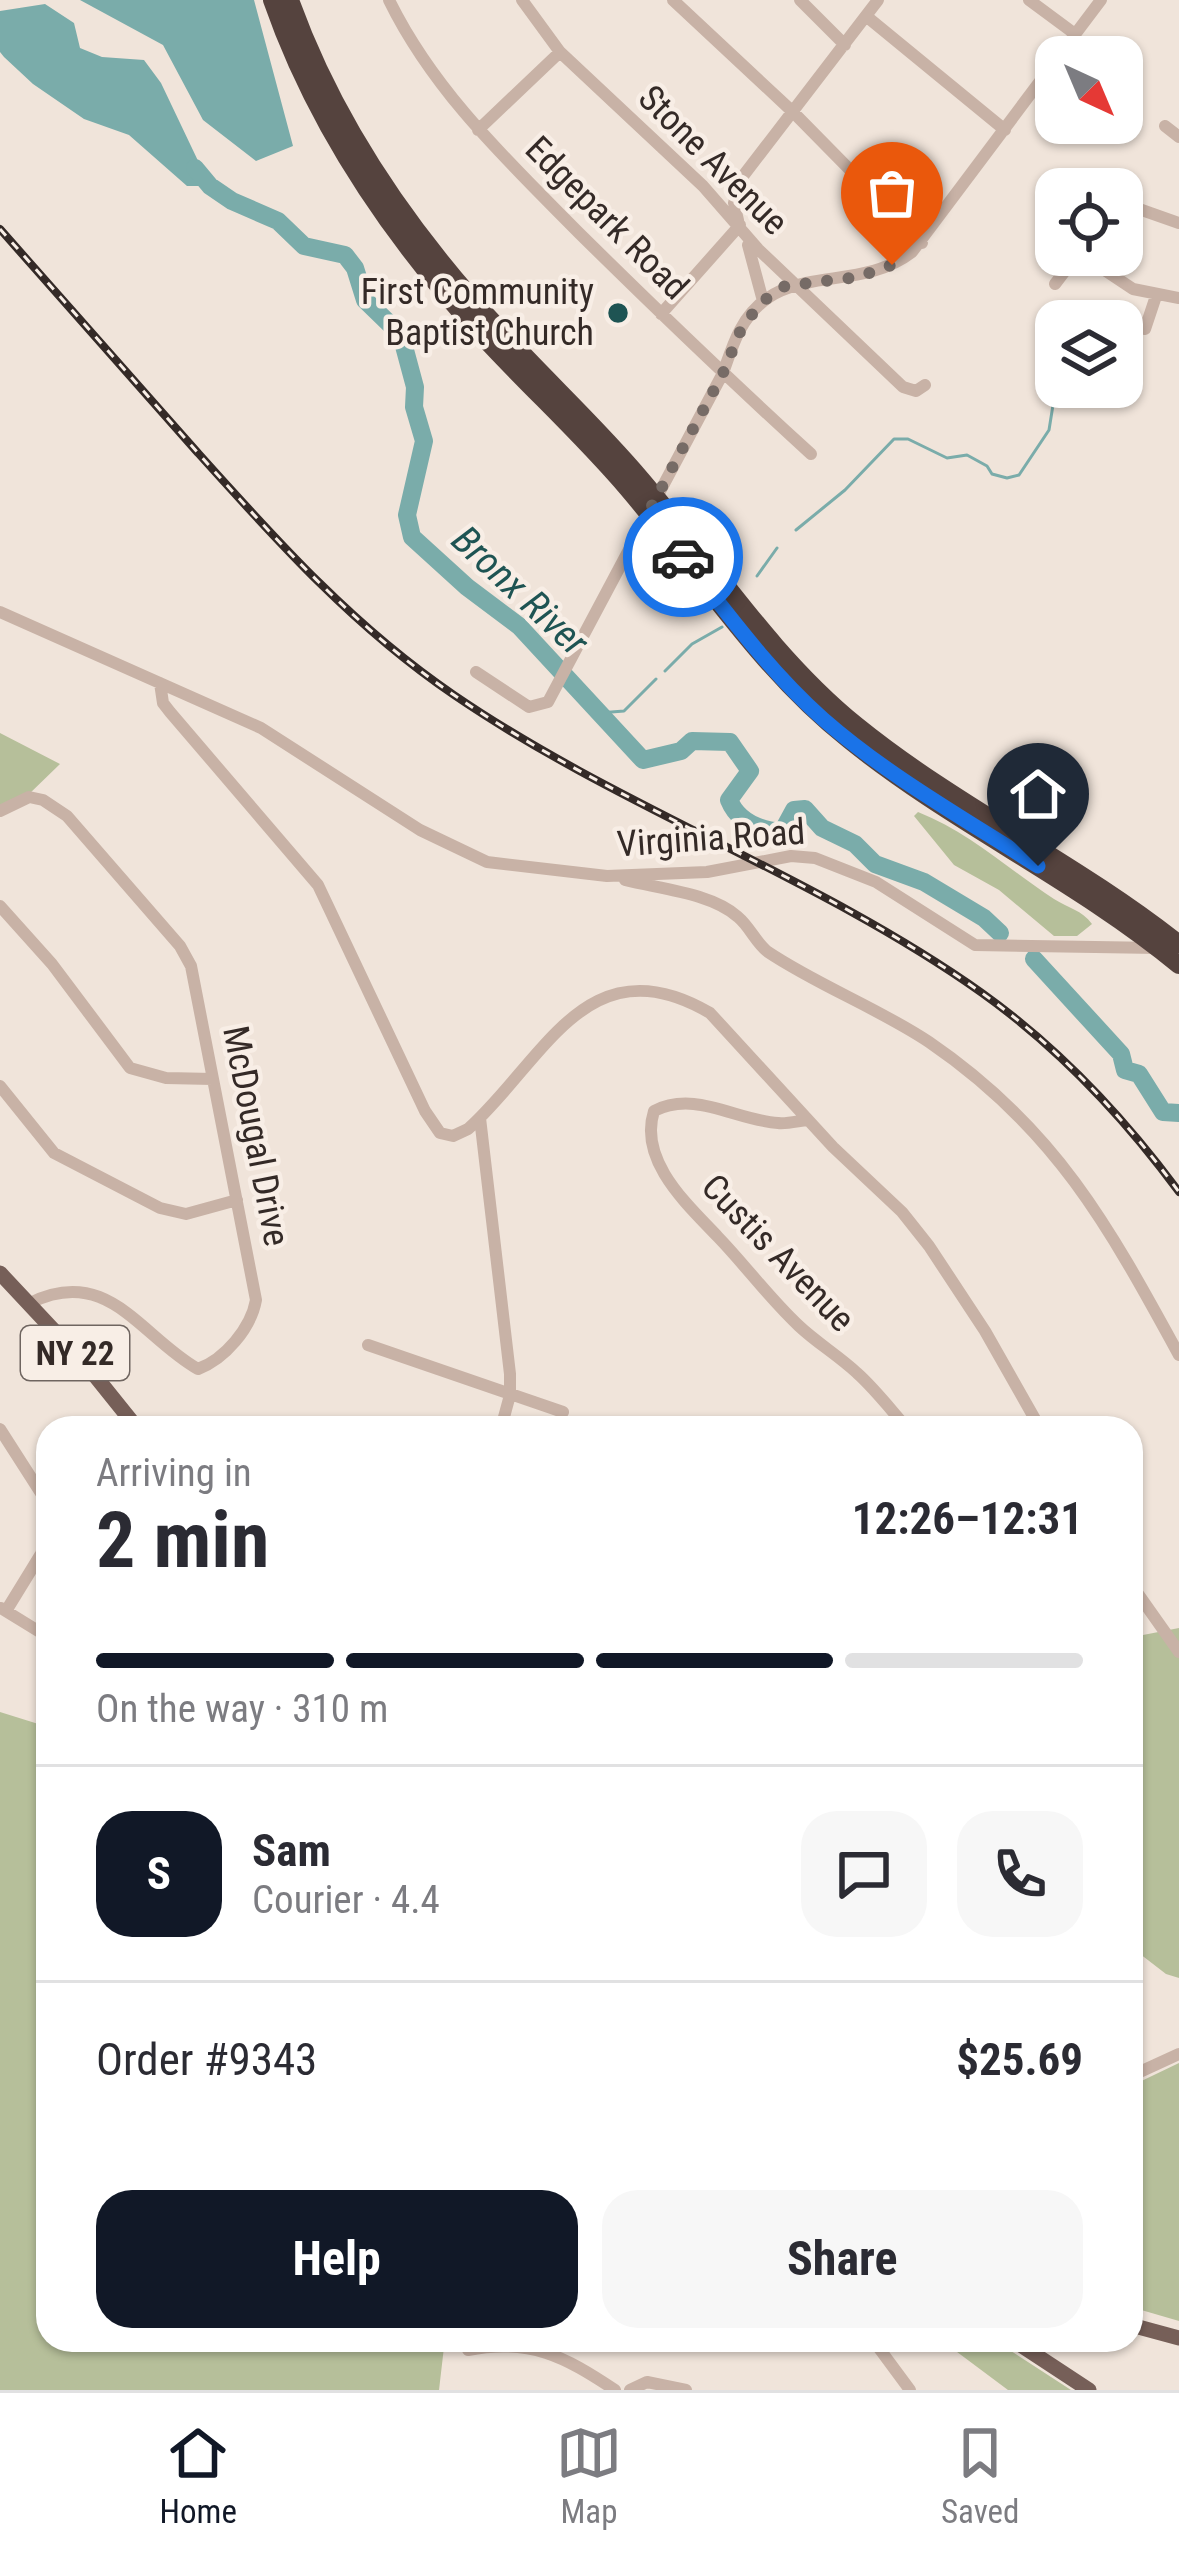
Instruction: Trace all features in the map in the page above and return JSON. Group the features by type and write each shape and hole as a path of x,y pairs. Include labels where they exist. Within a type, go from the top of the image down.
{"highway":[{"path":"272,0 319,109 399,236 470,322 652,505 768,664 836,730 880,764 1085,896 1179,965"},
{"path":"290,0 338,108 407,219 778,649 844,715 888,749 1093,881 1179,945"}],"main road":[{"name":"NY 22","path":"0,1273 127,1416"},
{"path":"1143,2328 1179,2338"},
{"path":"1031,2352 1089,2390"}],"street":[{"name":"Edgepark Road","path":"389,0 440,84 478,130 661,314 812,454"},
{"name":"Stone Avenue","path":"522,0 560,52 740,225 758,249 903,387 916,391 925,385"},
{"path":"674,0 922,242"},
{"path":"800,0 845,45"},
{"path":"763,301 755,259 734,203 740,180 878,0"},
{"path":"1029,0 1076,34 1101,0"},
{"path":"866,16 1005,130"},
{"path":"478,130 560,52"},
{"path":"476,672 513,700 535,708 548,702 723,373 742,327 763,301 785,286 872,273 904,258 922,242 1035,89"},
{"path":"1165,127 1179,136"},
{"path":"1143,210 1179,223"},
{"path":"661,314 740,225"},
{"path":"1055,284 1062,276"},
{"path":"1110,276 1156,296 1179,298"},
{"path":"1145,329 1156,296"},
{"name":"Virginia Road","path":"0,612 299,749 458,851 488,862 607,876 707,872 791,856 815,858 876,882 975,945 1179,945"},
{"path":"160,683 170,712 318,885 432,1125 440,1133 453,1136 480,1118 593,1001 629,992 671,996 710,1013 807,1120 902,1211 985,1331 1033,1416"},
{"name":"McDougal Drive","path":"0,811 29,796 67,816 180,946 191,966 256,1291 254,1310 228,1350 202,1368 181,1358 132,1314 101,1297 68,1292 47,1294 31,1303"},
{"path":"607,876 704,899 737,915 764,950 860,1000 973,1075 1034,1130 1081,1186 1179,1354"},
{"path":"0,906 52,964 130,1068 166,1078 213,1079"},
{"path":"0,1086 54,1153 139,1197 175,1214 237,1200"},
{"name":"Custis Avenue","path":"807,1120 779,1124 688,1102 667,1104 654,1111 652,1138 680,1199 802,1330 859,1374 896,1416"},
{"path":"480,1118 510,1394 504,1416"},
{"path":"368,1346 563,1412"},
{"path":"0,1429 36,1486"},
{"path":"0,1459 18,1459"},
{"path":"36,1561 3,1609 36,1630"},
{"path":"1143,1601 1179,1652"},
{"path":"1143,2070 1179,2054"},
{"path":"546,2352 615,2390"},
{"path":"883,2352 910,2390"},
{"path":"630,2390 647,2382 686,2390"}],"green space":[{"path":"0,733 60,764 26,797 0,813"},
{"path":"918,812 971,840 1092,924 1077,936 1054,936 999,890 954,865 914,816"},
{"path":"1179,1628 1179,1978 1143,1956 1143,1635"},
{"path":"0,1712 36,1723 36,2352 443,2352 439,2390 0,2390"},
{"path":"1179,2063 1179,2321 1143,2310 1143,2080"},
{"path":"957,2352 1012,2352 1071,2390 1008,2390"}],"water":[{"path":"80,0 254,0 293,146 256,161 203,120 163,45"},
{"path":"45,4 74,23 80,48 102,57 144,60 161,83 210,186 187,186 129,135 84,119 4,57 0,11"}],"waterway":[{"name":"Bronx River","path":"195,168 232,201 278,221 304,246 345,255 355,268 365,300 401,335 415,387 414,407 424,441 407,515 412,537 519,626 643,760 681,751 692,741 730,742 750,771 729,800 744,819 782,832 794,810 805,809 822,828 855,844 875,864 924,882 1000,933"},
{"path":"796,530 845,490 894,439 908,439 947,458 967,455 992,474 1019,475 1049,430 1053,408"},
{"path":"757,576 777,548"},
{"path":"665,671 692,644 722,627"},
{"path":"599,713 624,711 656,679"},
{"name":"Bronx River","path":"1034,959 1121,1054 1125,1070 1139,1074 1163,1112 1179,1113"}],"railway":[{"path":"0,229 257,519 383,641 518,736 853,913 982,993 1088,1085 1179,1192"}],"way so far":[{"path":"683,557 648,513 723,373 742,327 770,294 785,286 858,277 892,265"}],"place":[{"name":"First Community Baptist Church","path":"618,313"}],"route":[{"path":"683,557 768,664 821,717 880,764 1038,866"}]}
